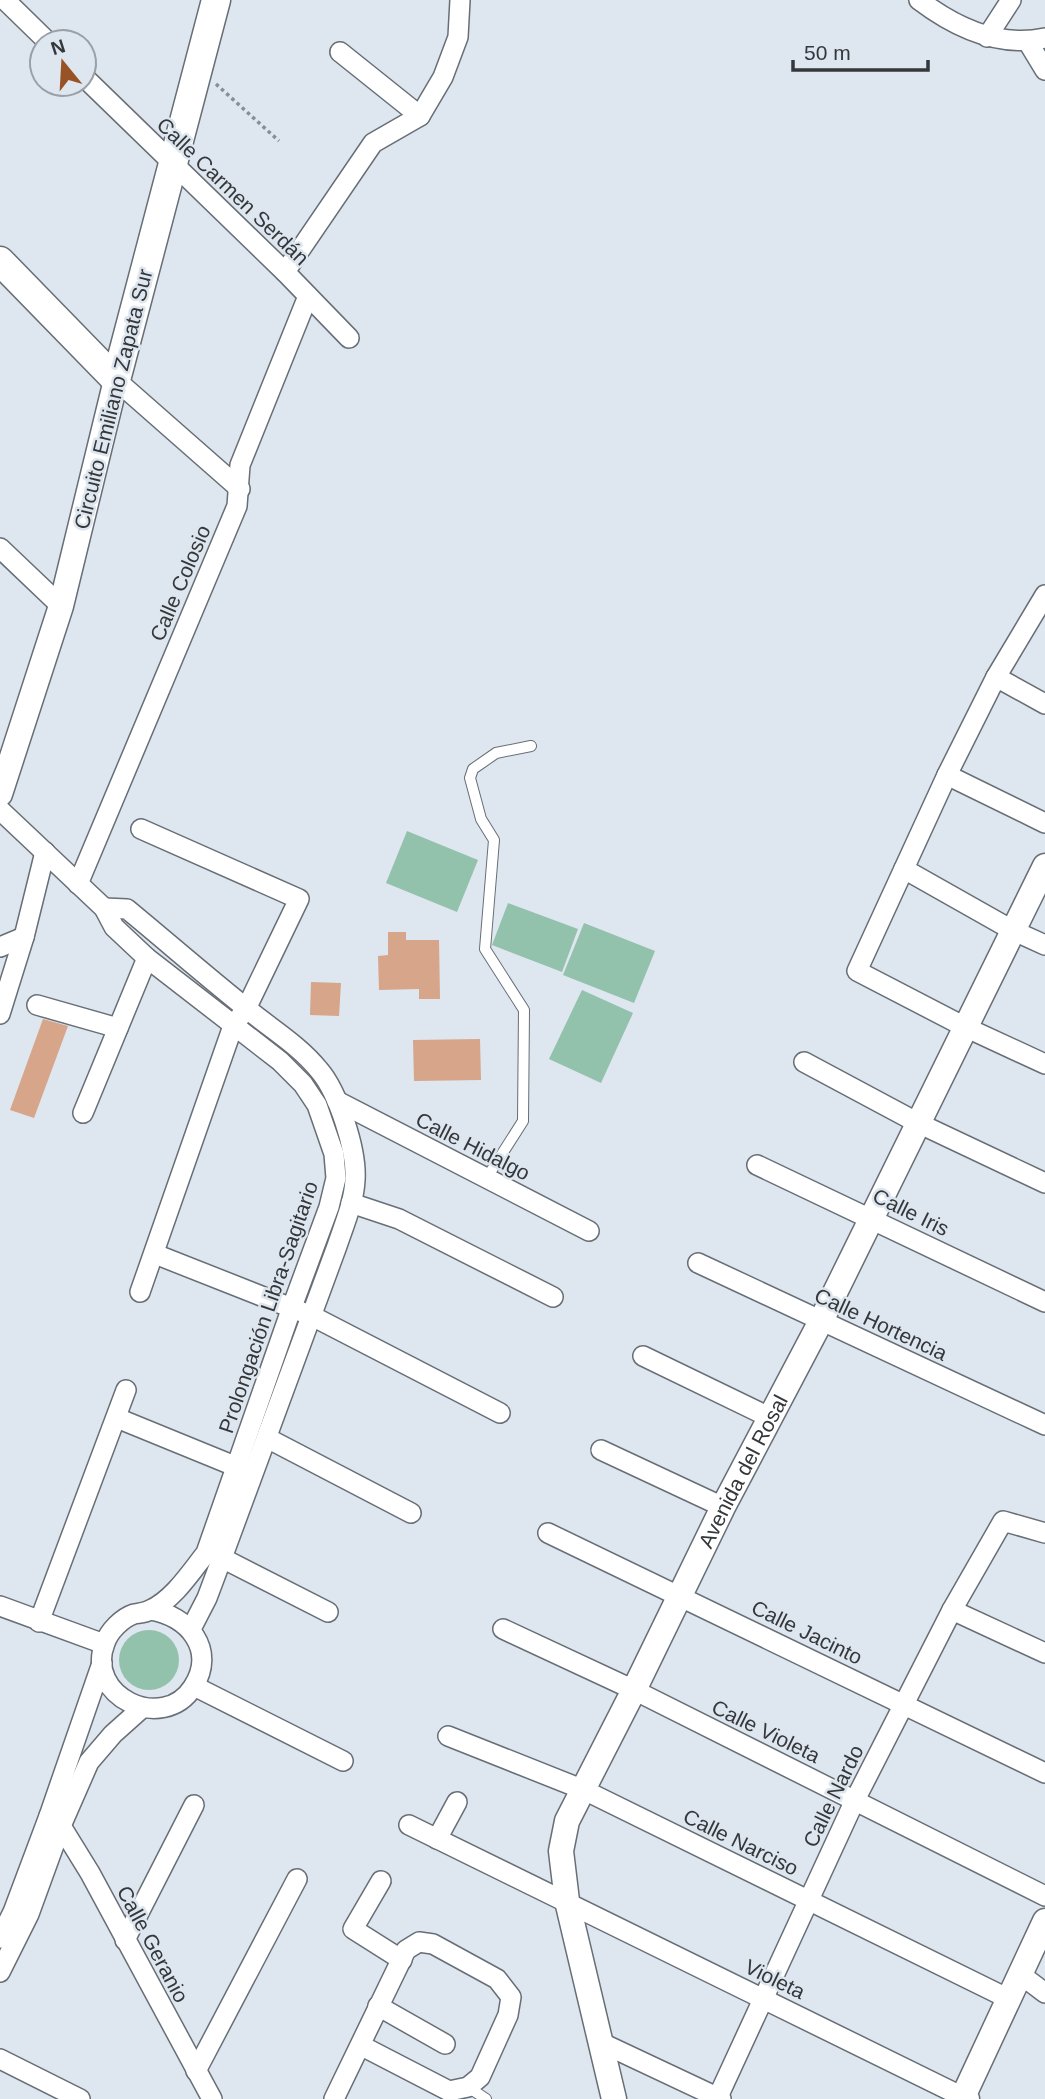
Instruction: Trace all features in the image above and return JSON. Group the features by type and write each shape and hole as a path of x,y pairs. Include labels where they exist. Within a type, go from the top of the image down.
{"main road":[{"name":"Circuito Emiliano Zapata Sur","path":"116,380 216,0"},
{"path":"4,271 116,380"}],"street":[{"path":"5,0 34,28"},
{"path":"285,272 373,143 420,116 443,77 458,37 460,0"},
{"path":"919,0 944,19 987,37 1037,40 1045,70"},
{"path":"987,37 1011,0"},
{"path":"340,52 420,116"},
{"name":"Calle Carmen Serdán","path":"98,91 349,338"},
{"name":"Calle Colosio","path":"78,884 237,506 240,465 308,296"},
{"path":"116,380 240,489"},
{"name":"Circuito Emiliano Zapata Sur","path":"0,794 61,606 116,380"},
{"path":"0,548 61,606"},
{"path":"1045,595 996,677 947,775 857,971 965,1027 1045,1064"},
{"path":"996,677 1045,704"},
{"path":"947,775 1045,823"},
{"path":"0,810 104,908"},
{"path":"140,1292 233,1026 246,1009 299,899 141,828"},
{"path":"0,1014 24,937 45,852"},
{"name":"Avenida del Rosal","path":"614,2099 566,1901 561,1852 567,1821 723,1507 821,1321 1045,866"},
{"path":"904,869 1012,930 1045,945"},
{"name":"Prolongación Libra-Sagitario","path":"104,908 127,909 246,1009 294,1045 320,1070 337,1101 351,1148 356,1178 351,1203 267,1438 214,1556 150,1610"},
{"name":"Prolongación Libra-Sagitario","path":"104,908 114,927 147,958 280,1061 303,1084 317,1105 334,1154 336,1178 329,1207 237,1467 214,1556 207,1598 191,1629"},
{"path":"0,947 24,937"},
{"path":"83,1113 147,958"},
{"path":"37,1005 118,1028"},
{"path":"804,1062 918,1123 1045,1184"},
{"name":"Calle Hidalgo","path":"337,1101 589,1231"},
{"name":"Calle Iris","path":"757,1165 1045,1302"},
{"path":"351,1203 399,1219 553,1297"},
{"path":"155,1254 312,1316 500,1413"},
{"name":"Calle Hortencia","path":"698,1263 1045,1425"},
{"path":"643,1356 769,1417"},
{"path":"38,1622 126,1390"},
{"path":"117,1418 237,1467"},
{"path":"267,1438 411,1513"},
{"path":"601,1450 723,1507"},
{"name":"Calle Nardo","path":"719,2098 855,1800 952,1610 1003,1521 1045,1533"},
{"name":"Calle Jacinto","path":"548,1532 1045,1773"},
{"path":"214,1556 328,1612"},
{"path":"0,1972 29,1914 103,1654 114,1627 131,1615 150,1610 166,1612 180,1619 191,1629 198,1643 200,1672 194,1686 184,1698 171,1706 141,1709 121,1700 107,1682 103,1654"},
{"path":"952,1610 1045,1653"},
{"path":"2,1612 38,1622 103,1654"},
{"name":"Calle Violeta","path":"503,1629 634,1690 1045,1896"},
{"path":"194,1686 343,1761"},
{"path":"0,1938 55,1821 89,1762 113,1734 141,1709"},
{"name":"Calle Narciso","path":"448,1736 584,1790 1009,1999"},
{"path":"437,1839 457,1802"},
{"path":"125,1940 194,1805"},
{"name":"Calle Geranio","path":"55,1821 89,1873 212,2099"},
{"name":"Violeta","path":"409,1825 965,2098"},
{"path":"196,2071 297,1879"},
{"path":"381,1881 353,1929 402,1960"},
{"path":"965,2098 1045,1921"},
{"path":"334,2099 378,2006 406,1950 419,1942 433,1944 497,1979 511,1997 508,2015 480,2077 468,2087 449,2091 360,2045"},
{"path":"1020,1974 1045,1993"},
{"path":"378,2006 445,2044"},
{"path":"602,2043 719,2098"},
{"path":"0,2059 80,2099"}],"lane":[{"path":"486,1179 523,1121 524,1010 485,949 494,840 481,819 470,778 473,769 496,752 531,746"},
{"path":"468,2087 486,2099"}],"path":[{"path":"199,68 279,141"}],"green space":[{"path":"407,831 478,860 457,912 386,883"},
{"path":"508,903 578,929 562,972 492,945"},
{"path":"584,923 655,951 634,1003 563,975"},
{"path":"582,990 633,1013 601,1083 549,1059"},
{"path":"149,1630 170,1639 179,1660 170,1681 149,1690 128,1681 119,1660 128,1639"}],"building":[{"path":"388,932 406,932 406,940 439,940 440,999 419,999 419,989 379,990 378,956 388,955"},
{"path":"311,982 341,983 339,1016 310,1015"},
{"path":"43,1019 68,1026 34,1118 10,1110"},
{"path":"480,1039 481,1080 414,1081 413,1040"}]}
